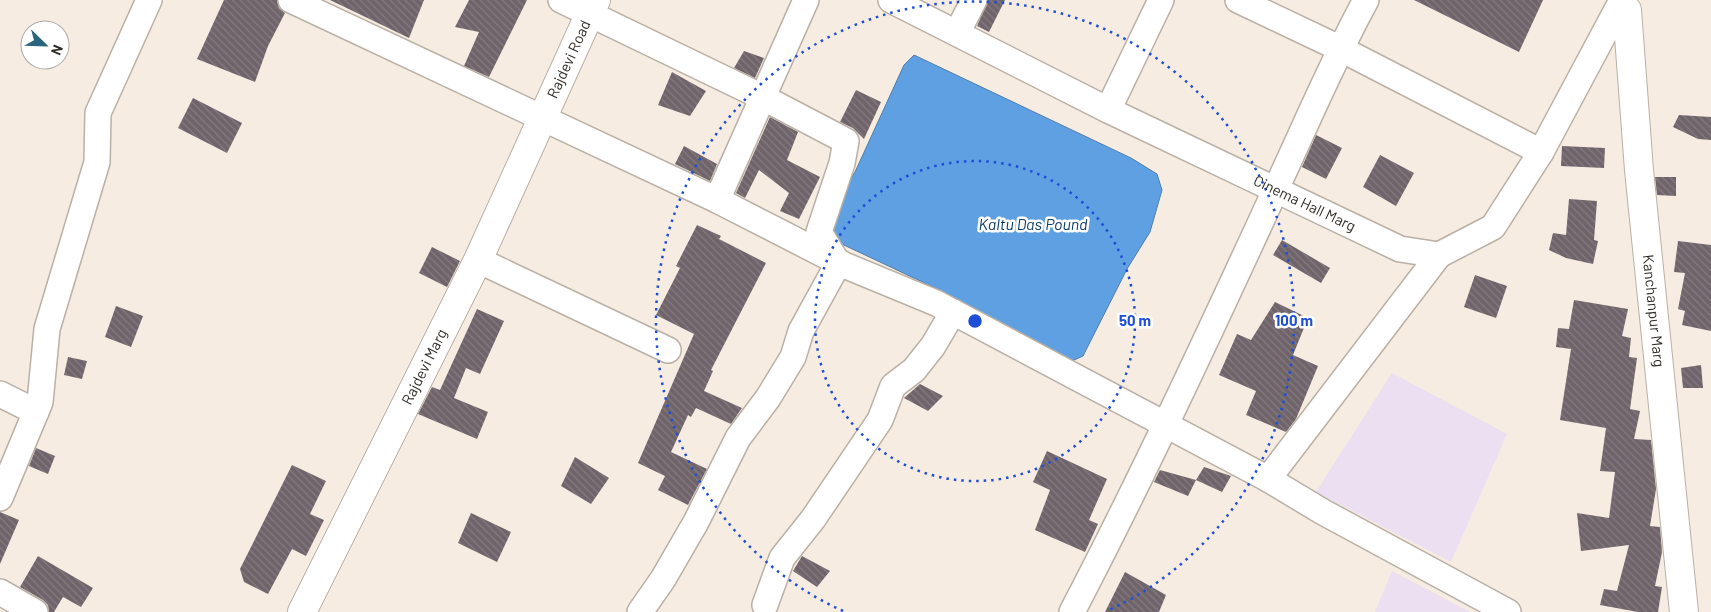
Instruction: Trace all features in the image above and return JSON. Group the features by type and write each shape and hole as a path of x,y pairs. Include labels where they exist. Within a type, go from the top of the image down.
{"main road":[{"name":"Kanchanpur Marg","path":"1621,4 1684,612"},
{"name":"Rajdevi Road","path":"540,119 593,7"},
{"name":"Rajdevi Marg","path":"302,612 478,260 540,119"}],"street":[{"path":"0,498 6,471 40,402 47,330 97,162 98,113 149,0"},
{"path":"291,0 540,119 717,200 837,261 953,312 1268,479 1323,512 1508,612"},
{"path":"561,0 593,7 846,141 842,163 818,232 837,261"},
{"path":"717,200 806,0"},
{"name":"Cinema Hall Marg","path":"891,0 1108,110 1400,249 1439,254"},
{"path":"957,34 974,0"},
{"path":"1108,110 1162,0"},
{"path":"1238,0 1339,48 1541,152"},
{"path":"1072,612 1125,511 1276,190 1339,48 1366,0"},
{"path":"1268,479 1439,254 1493,227 1541,152 1621,4"},
{"path":"478,260 668,350"},
{"path":"640,612 663,579 696,522 738,438 768,398 793,357 801,331 837,261"},
{"path":"765,605 782,558 813,519 880,420 893,386 914,370 933,346 953,312"},
{"path":"0,394 36,412"},
{"path":"0,592 35,612"}],"shaded area":[{"path":"1392,373 1507,434 1451,562 1316,492"},
{"path":"1392,571 1470,612 1375,612"}],"water":[{"name":"Kaltu Das Pound","path":"914,55 1131,158 1157,174 1162,190 1150,232 1127,269 1083,356 1072,361 933,287 829,238 823,227 855,172 904,65"}],"building":[{"path":"224,0 277,0 279,8 285,13 268,46 255,82 197,59"},
{"path":"330,0 424,0 409,38"},
{"path":"469,0 527,0 489,77 464,66 479,32 455,27"},
{"path":"988,0 1005,0 989,32 977,26"},
{"path":"1414,0 1543,0 1519,52"},
{"path":"744,51 764,58 755,78 734,68"},
{"path":"672,72 706,91 690,116 658,105"},
{"path":"856,90 881,102 864,139 853,128 840,122"},
{"path":"193,98 242,123 227,153 178,128"},
{"path":"1679,115 1711,117 1711,140 1698,139 1673,127"},
{"path":"770,117 798,132 787,160 820,177 799,219 780,211 789,193 759,170 745,198 736,193"},
{"path":"1316,135 1342,148 1326,179 1302,167"},
{"path":"684,146 717,164 710,181 675,164"},
{"path":"1562,146 1605,148 1604,168 1561,166"},
{"path":"1380,155 1414,173 1396,206 1363,187"},
{"path":"1655,177 1676,177 1676,196 1657,195"},
{"path":"1569,199 1597,201 1594,240 1598,241 1593,264 1566,258 1549,250 1553,233 1566,235"},
{"path":"697,225 721,236 719,239 766,263 711,370 713,371 704,391 742,408 731,424 696,408 691,417 688,415 671,452 707,469 688,505 658,490 665,476 638,463 694,334 656,315 680,268 676,266"},
{"path":"1282,240 1330,268 1321,283 1273,255"},
{"path":"1678,241 1711,245 1711,331 1682,325 1685,311 1678,309 1685,273 1674,272"},
{"path":"432,247 460,261 447,287 419,273"},
{"path":"1475,275 1507,286 1496,318 1464,307"},
{"path":"1574,300 1628,309 1622,336 1631,338 1629,357 1637,358 1630,409 1640,411 1634,439 1651,440 1656,489 1650,526 1660,527 1662,552 1655,586 1662,587 1658,612 1638,612 1600,605 1604,589 1617,591 1629,545 1581,551 1577,513 1609,518 1615,472 1600,471 1606,428 1560,420 1571,349 1556,347 1558,328 1569,329"},
{"path":"1275,302 1308,318 1293,355 1318,366 1296,419 1286,432 1246,415 1256,391 1219,375 1237,334 1251,340"},
{"path":"116,306 143,316 131,347 105,337"},
{"path":"477,309 504,321 480,374 466,368 454,398 488,412 477,439 418,414 432,387 440,390"},
{"path":"68,357 87,361 82,379 64,375"},
{"path":"1701,365 1703,388 1683,388 1681,368"},
{"path":"920,384 943,396 928,411 904,398"},
{"path":"36,448 55,456 48,474 29,466"},
{"path":"1047,451 1107,479 1089,520 1098,524 1085,552 1035,530 1050,490 1033,482"},
{"path":"575,457 609,478 591,504 561,486"},
{"path":"292,465 326,481 310,514 324,520 306,556 292,549 268,594 244,582 240,569"},
{"path":"1204,467 1231,476 1222,492 1196,480"},
{"path":"1160,470 1196,480 1188,496 1154,482"},
{"path":"0,512 19,520 0,564"},
{"path":"471,513 511,532 497,562 458,543"},
{"path":"38,556 93,588 81,607 63,597 54,612 49,612 48,605 43,600 20,587"},
{"path":"802,556 830,571 817,587 793,571"},
{"path":"1125,572 1166,595 1159,612 1105,612"}]}
